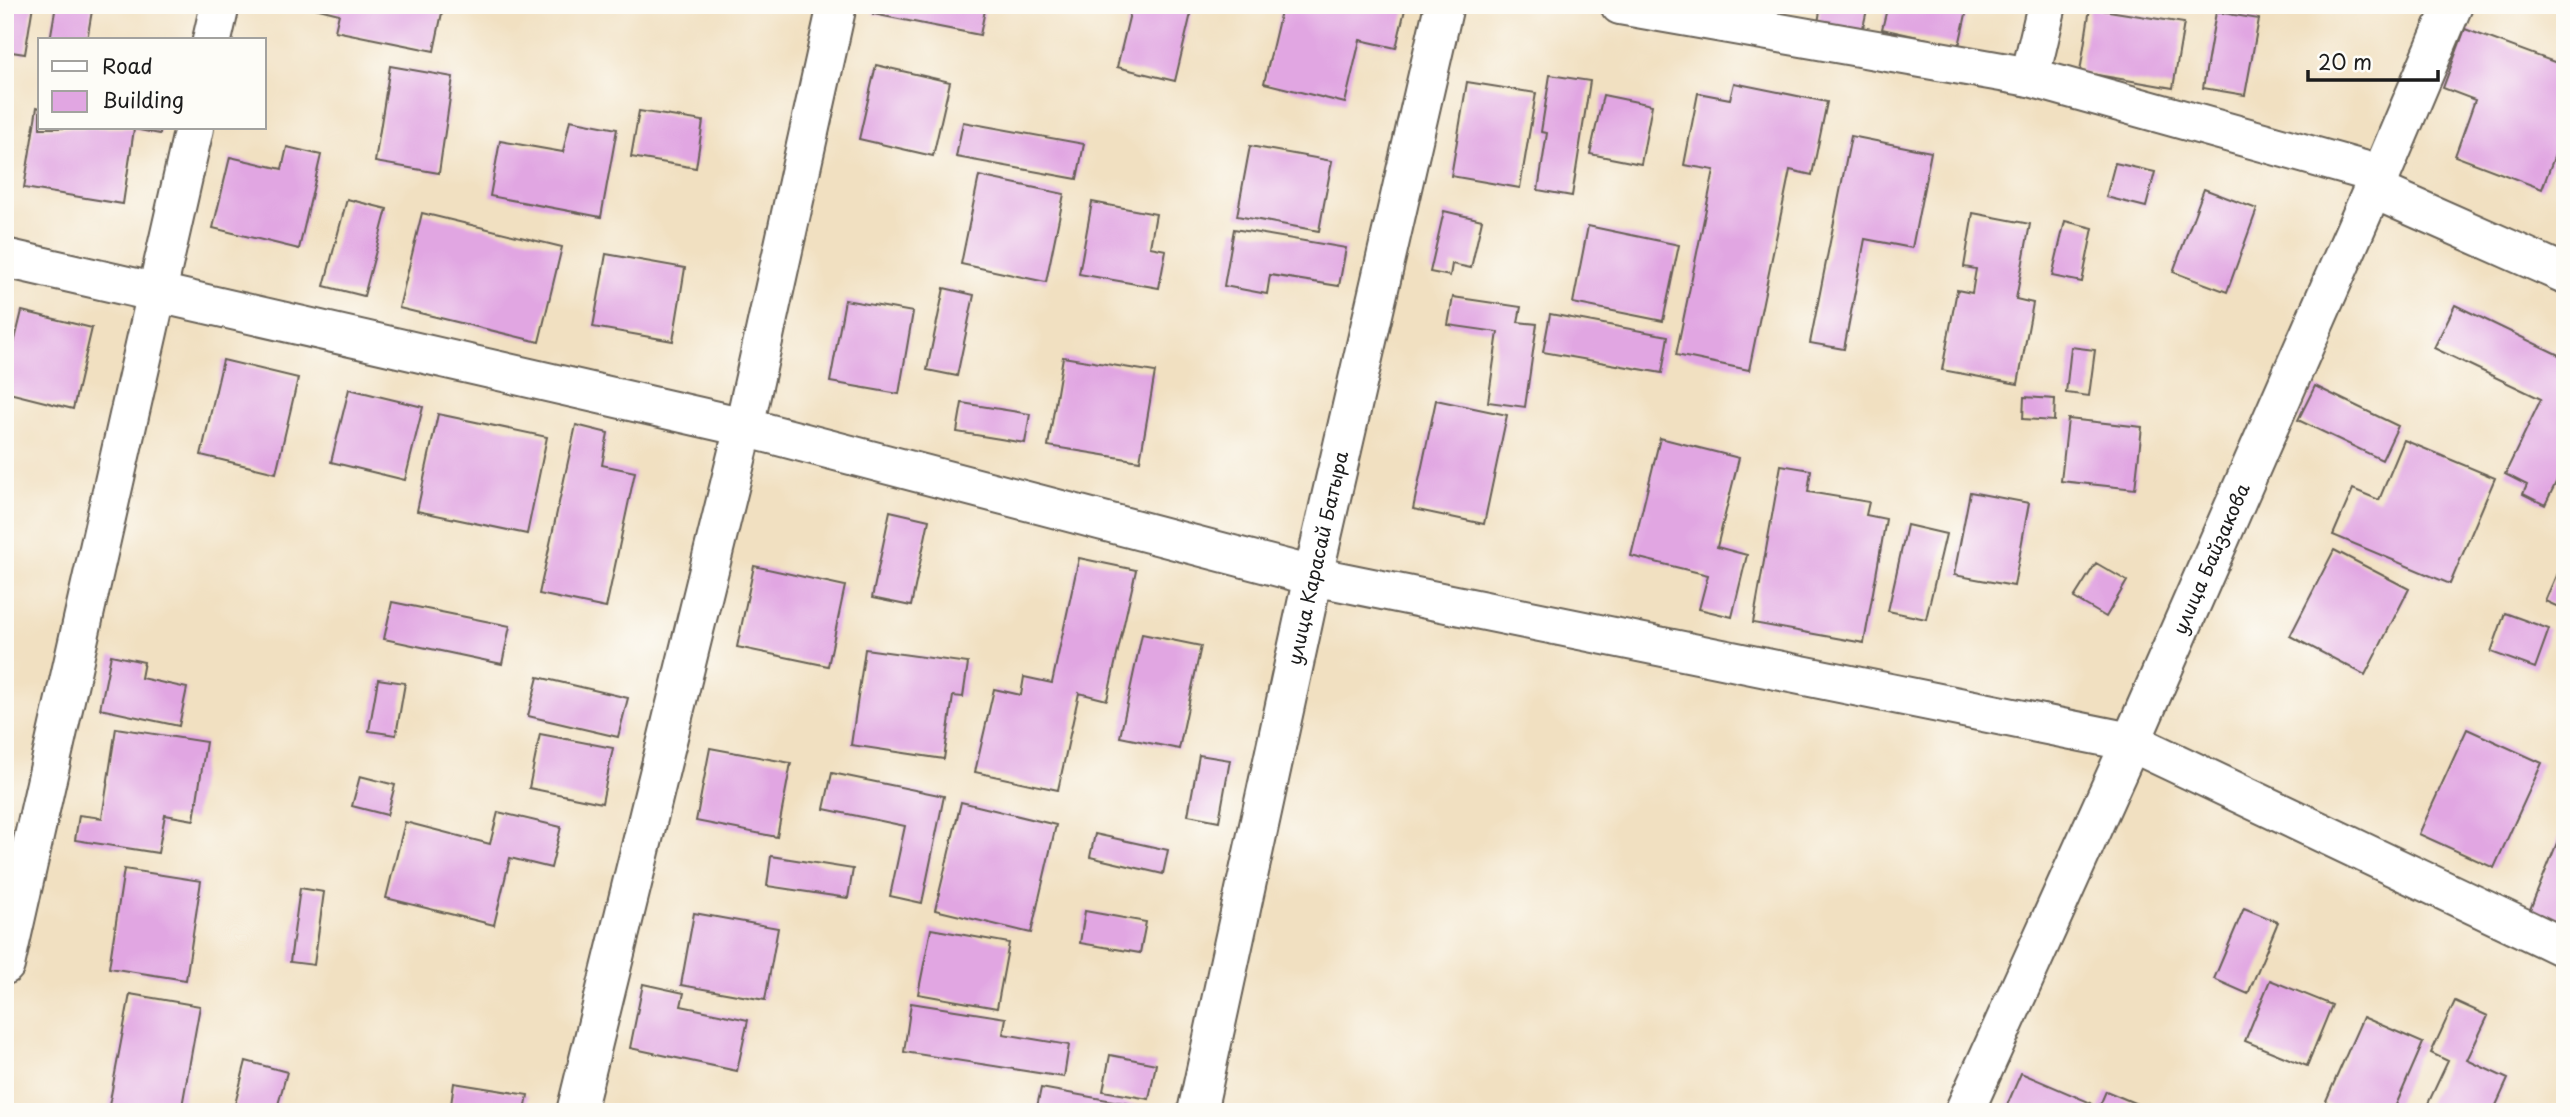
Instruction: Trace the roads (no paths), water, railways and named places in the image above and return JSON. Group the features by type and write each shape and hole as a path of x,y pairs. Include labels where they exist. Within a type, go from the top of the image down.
{"street":[{"path":"212,38 220,5"},
{"path":"576,1112 744,427 837,5"},
{"name":"улица Карасай Батыра","path":"1197,1112 1313,576 1444,5"},
{"path":"1620,5 2030,78 2377,182 2565,274"},
{"path":"2030,78 2047,5"},
{"name":"улица Байзакова","path":"1964,1112 2131,742 2453,5"},
{"path":"5,965 194,130"},
{"path":"5,258 744,427 1313,576 2131,742 2565,948"}]}
